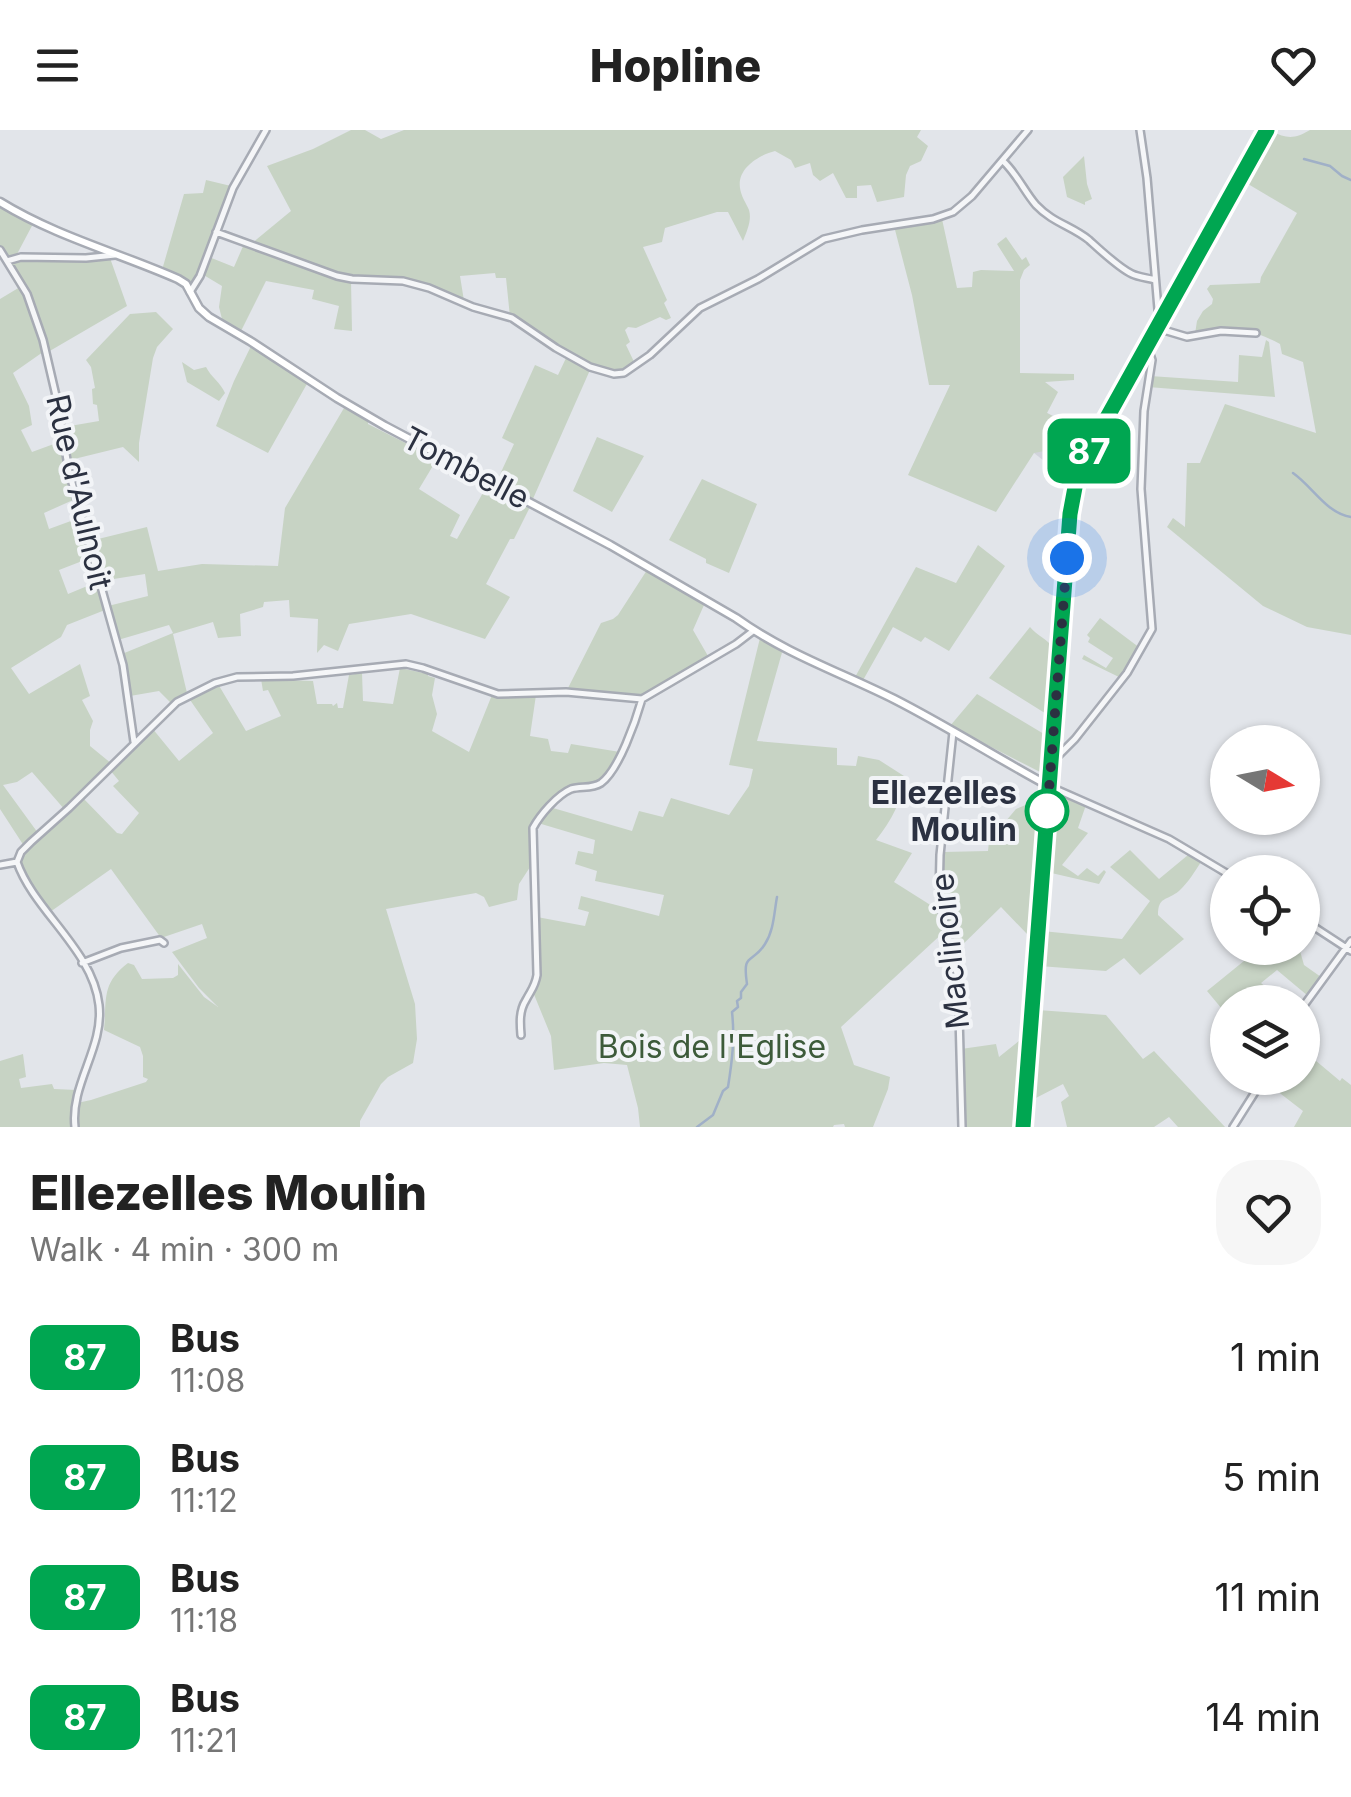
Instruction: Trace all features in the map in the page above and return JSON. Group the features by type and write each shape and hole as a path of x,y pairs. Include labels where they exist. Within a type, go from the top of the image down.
{"main road":[{"path":"1023,1127 1070,514 1076,482 1085,458 1267,130"}],"street":[{"path":"190,292 200,276 233,188 266,130"},
{"path":"216,232 332,274 352,279 404,281 429,288 475,308 512,318 590,366 624,374 710,302 830,236 934,220 948,214 964,203 1028,130"},
{"path":"1140,130 1158,325 1187,337 1212,331 1256,332"},
{"path":"1003,160 1048,216 1088,240 1131,274 1155,280"},
{"name":"Tombelle","path":"0,202 28,218 178,279 209,317 350,406 610,545 753,631 827,670 892,698 1049,786"},
{"name":"Rue d'Aulnoit","path":"0,250 27,294 43,340 69,472 123,666 134,742"},
{"path":"8,261 22,257 115,255"},
{"path":"1051,762 1075,739 1127,672 1153,623 1141,496 1144,411 1152,360 1147,345"},
{"path":"0,866 17,862 27,845 177,702 215,683 237,677 292,676 406,664 498,694 554,692 642,699 753,631"},
{"path":"521,1036 524,1002 536,985 537,975 534,824 569,790 592,787 606,778 626,743 642,699"},
{"name":"Maclinoire","path":"952,732 940,898 958,978 962,1127"},
{"path":"1049,786 1169,840 1210,864"},
{"path":"17,862 82,963 96,992 99,1020 76,1099 75,1127"},
{"path":"1320,930 1349,949"},
{"path":"82,963 121,948 160,940 164,943"},
{"path":"1320,985 1351,941"},
{"path":"1234,1127 1254,1095"}],"shaded area":[{"path":"1028,403 1091,436 1071,482 1034,453"}],"green space":[{"path":"351,130 365,130 381,139 404,130 921,130 917,137 928,146 921,161 910,166 904,197 877,202 871,185 857,186 857,198 846,198 833,173 820,181 813,175 810,163 795,168 791,160 775,151 756,159 740,181 750,214 743,241 728,212 717,212 665,228 662,242 643,247 671,318 660,317 625,330 630,342 626,345 636,366 621,373 579,361 510,317 506,278 496,278 495,273 460,276 464,301 421,282 339,275 251,244 291,211 267,166"},
{"path":"1310,130 1351,130 1351,635 1307,627 1263,606 1167,527 1173,518 1185,527 1187,463 1200,463 1225,404 1316,433 1303,362 1282,354 1280,344 1248,331 1219,329 1195,334 1197,321 1212,304 1207,289 1210,285 1260,283 1297,213 1243,181 1271,131 1291,137"},
{"path":"1084,156 1092,199 1085,205 1067,197 1063,177"},
{"path":"206,180 231,186 200,271 190,283 162,270 184,194 203,193"},
{"path":"0,204 34,222 16,256 7,257 0,247"},
{"path":"942,219 957,288 972,287 973,272 1014,271 997,244 1006,237 1022,260 1026,257 1030,265 1020,280 1020,373 1074,374 1074,380 1045,382 1058,392 1047,413 1091,436 1087,442 1064,432 1055,449 1034,453 996,512 908,475 950,385 929,385 894,226"},
{"path":"244,244 309,270 351,281 352,331 334,329 339,306 312,299 314,290 266,281 240,333 223,323 219,307 222,286 202,274 209,257 234,267"},
{"path":"23,258 110,258 127,306 48,352 33,303 11,264"},
{"path":"20,287 43,352 13,373 29,406 32,425 21,430 32,452 62,441 73,500 44,513 49,529 79,518 90,558 59,570 68,594 97,582 105,610 67,625 61,637 11,668 29,694 80,664 90,696 82,700 93,721 90,746 112,764 65,810 32,772 3,785 38,833 24,846 0,809 0,299"},
{"path":"156,312 173,329 153,358 139,462 123,447 70,460 64,427 99,421 97,405 93,404 91,367 86,360 130,314"},
{"path":"1266,340 1275,397 1148,387 1150,376 1238,382 1239,355 1262,357"},
{"path":"252,344 308,382 268,453 216,426"},
{"path":"567,356 590,370 532,501 496,483 514,444 502,438 535,365 558,375"},
{"path":"182,362 194,370 206,367 225,393 219,401 187,382"},
{"path":"344,408 437,459 419,489 460,515 450,536 457,539 489,482 531,505 486,584 510,597 485,639 411,614 349,624 338,651 324,645 317,653 318,619 290,617 289,600 264,602 263,607 240,614 241,636 218,638 213,622 173,634 187,693 171,703 159,691 130,696 122,654 173,633 169,625 118,640 108,606 148,596 145,574 101,581 90,541 147,527 158,571 202,564 278,566 285,508"},
{"path":"597,437 644,456 612,512 573,491"},
{"path":"702,479 757,504 729,573 669,540"},
{"path":"978,545 1005,566 949,651 925,637 921,642 893,627 862,682 854,679 916,567 956,583"},
{"path":"647,570 704,605 693,630 708,656 642,695 567,690 601,623 618,615"},
{"path":"1100,618 1140,648 1121,678 1082,659 1084,655 1106,668 1113,658 1088,642 1087,635"},
{"path":"1030,627 1053,648 1057,639 1048,715 989,678"},
{"name":"Bois de l'Eglise","path":"760,638 783,649 757,741 837,748 837,765 856,766 858,756 879,760 904,776 895,810 876,840 912,853 894,882 932,906 939,899 946,930 841,1027 854,1065 890,1077 873,1127 640,1127 627,1065 604,1063 554,1070 551,1036 533,992 537,984 537,917 585,926 589,912 578,909 581,896 659,916 664,895 595,881 597,871 575,864 578,851 593,854 595,840 538,823 553,808 632,831 639,811 663,817 671,798 729,815 749,786 753,769 729,765"},
{"path":"400,668 435,678 432,695 437,714 432,731 469,752 492,695 536,695 530,736 548,739 551,751 568,753 571,744 620,752 599,781 566,789 531,824 532,864 519,884 517,900 489,907 484,897 476,893 386,909 415,1004 417,1039 413,1063 381,1084 360,1127 77,1127 77,1103 148,1079 143,1077 140,1047 104,1030 107,993 113,978 128,963 134,965 142,979 173,978 178,975 178,964 204,997 218,1007 172,952 207,938 202,924 161,938 111,869 50,912 25,877 23,853 82,797 122,834 139,813 113,786 119,781 110,770 152,728 179,761 213,733 188,697 218,684 246,731 281,716 268,690 263,691 261,679 313,681 317,704 337,703 338,708 343,708 349,675 362,673 363,701 393,704"},
{"path":"977,694 1049,737 1045,776 950,726"},
{"path":"1043,788 1030,934 1001,907 953,954 942,899 943,852 988,851 989,841 1016,809 1042,798"},
{"path":"1054,794 1086,805 1078,828 1088,833 1062,865 1078,876 1087,868 1098,876 1104,870 1099,884 1047,872"},
{"path":"1130,850 1159,879 1188,855 1201,862 1182,888 1161,902 1158,909 1158,915 1184,939 1140,975 1124,958 1106,971 1039,966 1042,931 1122,939 1150,901 1110,867"},
{"path":"1239,965 1304,965 1321,977 1316,985 1295,985 1277,970 1263,985 1214,985"},
{"path":"1038,1010 1106,1015 1143,1059 1154,1051 1225,1127 1178,1127 1169,1117 1154,1127 1067,1127 1061,1102 1069,1096 1063,1084 1032,1100"},
{"path":"1025,1036 1019,1127 963,1127 961,1049 996,1044 999,1057"},
{"path":"23,1054 26,1077 19,1079 21,1088 52,1084 54,1089 77,1090 72,1127 0,1127 0,1061"},
{"path":"1320,1064 1351,1085 1351,1127 1294,1127 1303,1111 1282,1095 1320,1095"}],"waterway":[{"path":"1304,159 1330,166 1351,180"},
{"path":"1293,473 1327,505 1351,517"},
{"path":"697,1127 713,1115 728,1087 733,1050 732,1012 747,984 747,962 770,933 777,897"}],"bus line":[{"name":"87","path":"1023,1127 1070,514 1076,482 1094,441 1267,130"}],"place":[{"name":"Ellezelles Moulin","path":"1047,811"}],"route":[{"path":"1047,811 1047,816 1067,558"}]}
